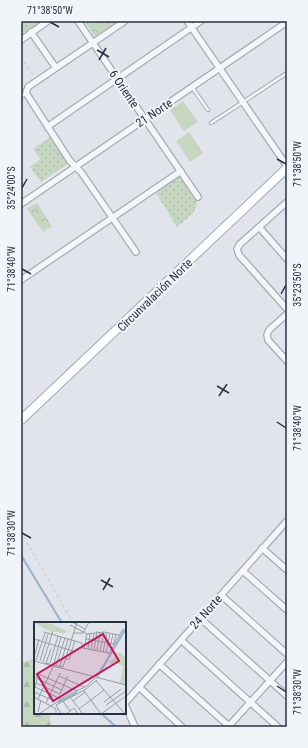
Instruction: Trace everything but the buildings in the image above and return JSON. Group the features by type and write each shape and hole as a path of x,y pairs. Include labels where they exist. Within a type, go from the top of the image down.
{"main road":[{"name":"Circunvalación Norte","path":"21,420 287,167"}],"street":[{"path":"21,40 48,21"},
{"name":"6 Oriente","path":"78,21 198,197"},
{"path":"125,21 37,81 26,92 48,128 136,252"},
{"path":"187,21 287,167"},
{"path":"48,128 50,125 201,21"},
{"name":"21 Norte","path":"21,204 287,22"},
{"path":"32,32 56,68"},
{"path":"21,280 181,171"},
{"path":"286,205 238,245 237,249 239,255 287,309"},
{"path":"259,227 287,258"},
{"path":"287,314 269,330 267,335 268,340 287,361"},
{"name":"24 Norte","path":"126,703 262,548 286,523"},
{"path":"262,548 287,570"},
{"path":"242,571 287,610"},
{"path":"221,595 287,654"},
{"path":"200,618 287,696"},
{"path":"181,640 278,727"},
{"path":"159,664 229,727 287,662"},
{"path":"139,687 182,727"},
{"path":"126,706 135,727"}],"lane":[{"path":"211,123 287,73"},
{"path":"192,87 208,110"},
{"path":"21,97 26,92"}],"path":[{"path":"21,57 37,81"},
{"path":"21,532 72,622"}],"green space":[{"path":"21,21 38,21 40,23 21,36"},
{"path":"120,21 96,38 85,22"},
{"path":"183,101 198,122 184,131 170,110"},
{"path":"189,132 203,153 190,162 176,141"},
{"path":"50,137 69,163 41,182 30,167 40,159 33,149"},
{"path":"179,176 197,202 193,213 177,227 156,193"},
{"path":"37,203 52,226 43,232 27,209"},
{"path":"34,658 34,714 49,714 51,727 21,727 21,663"}],"waterway":[{"path":"21,555 61,622"},
{"path":"102,714 116,727"}]}
